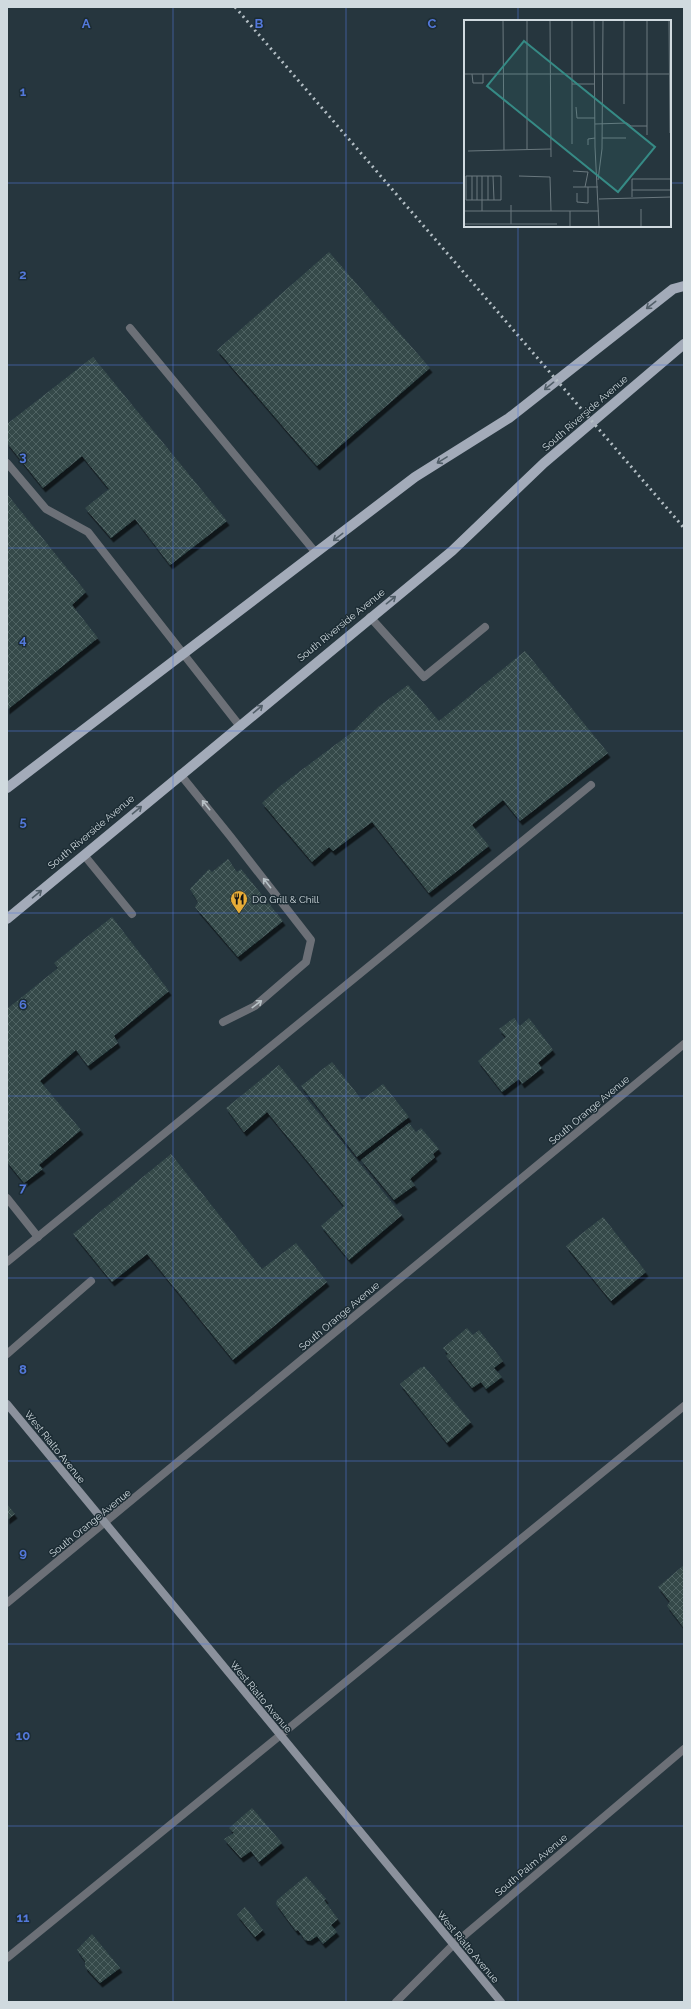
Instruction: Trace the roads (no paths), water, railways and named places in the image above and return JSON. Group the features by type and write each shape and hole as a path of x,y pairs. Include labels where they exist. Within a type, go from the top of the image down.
{"main road":[{"path":"7,788 415,477 508,418 673,288 684,286"},
{"name":"South Riverside Avenue","path":"7,919 239,725 452,551 544,463 684,344"}],"street":[{"path":"130,328 316,553"},
{"path":"7,463 46,509 88,532 239,725"},
{"path":"370,617 424,677 485,627"},
{"path":"180,774 311,940 306,962 255,1006 222,1022"},
{"path":"7,1262 591,785"},
{"path":"84,855 132,914"},
{"name":"South Orange Avenue","path":"7,1603 105,1524 684,1044"},
{"path":"7,1198 38,1237"},
{"path":"7,1354 91,1281"},
{"name":"West Rialto Avenue","path":"7,1404 501,2002"},
{"path":"7,1958 684,1406"},
{"name":"South Palm Avenue","path":"396,2002 453,1945 684,1749"}],"railway":[{"path":"235,7 684,528"}],"place":[{"name":"DQ Grill & Chill","path":"239,914"}]}
